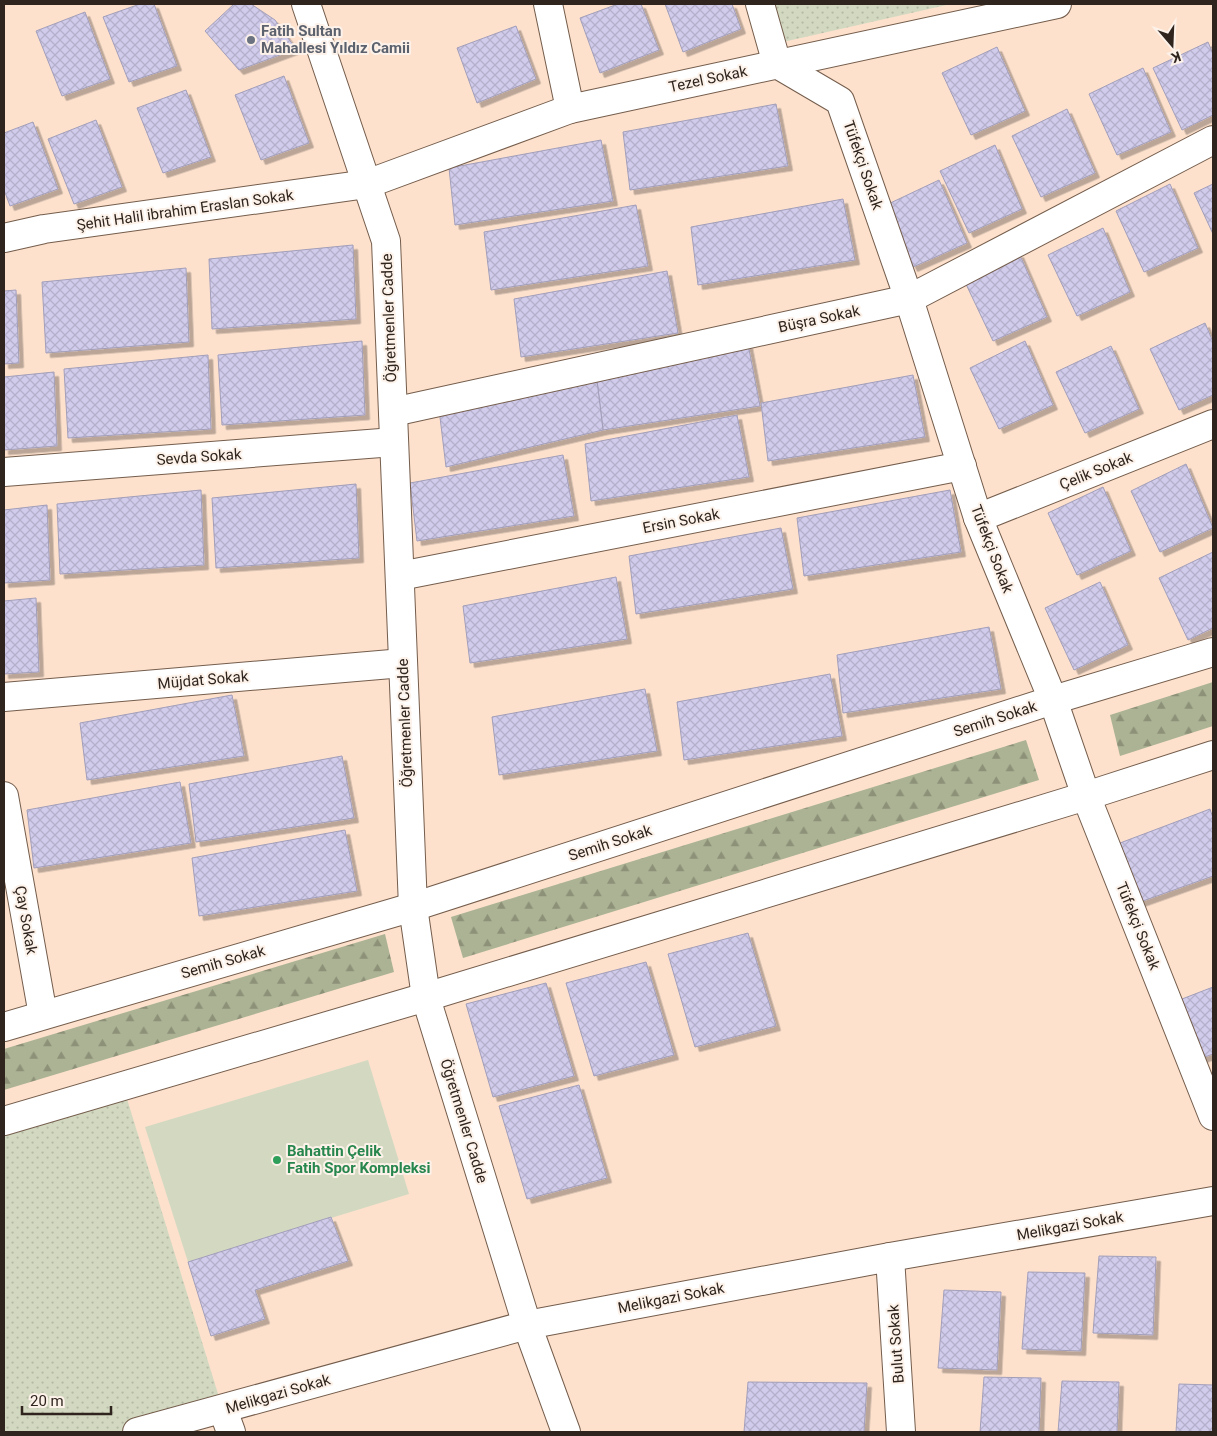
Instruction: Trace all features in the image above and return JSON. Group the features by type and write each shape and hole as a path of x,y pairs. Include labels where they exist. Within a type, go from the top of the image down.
{"street":[{"name":"Öğretmenler Cadde","path":"306,4 386,240 413,907 426,997 527,1325 566,1432"},
{"path":"548,4 570,109"},
{"path":"760,4 777,64"},
{"name":"Tezel Sokak","path":"367,184 570,109 1040,5"},
{"name":"Tüfekçi Sokak","path":"777,64 840,101 909,299 978,518 1053,700 1086,796 1213,1116"},
{"name":"Büşra Sokak","path":"393,412 909,299 1213,140"},
{"name":"Şehit Halil ibrahim Eraslan Sokak","path":"4,238 44,229 367,184"},
{"name":"Çelik Sokak","path":"978,518 1213,424"},
{"name":"Sevda Sokak","path":"4,472 394,442"},
{"name":"Ersin Sokak","path":"400,576 962,466"},
{"name":"Semih Sokak","path":"4,1027 413,907 1053,700 1213,652"},
{"name":"Müjdat Sokak","path":"4,697 403,662"},
{"path":"4,1121 426,997 1086,796 1213,755"},
{"name":"Çay Sokak","path":"4,796 43,1015"},
{"name":"Melikgazi Sokak","path":"137,1432 227,1421 527,1325 890,1257 1213,1201"},
{"name":"Bulut Sokak","path":"890,1257 901,1432"}],"green space":[{"path":"773,4 951,4 783,42"},
{"path":"1213,682 1213,726 1120,756 1110,715"},
{"path":"1026,740 1039,780 463,958 451,917"},
{"path":"385,934 394,972 4,1090 4,1049"},
{"name":"Bahattin Çelik Fatih Spor Kompleksi","path":"368,1060 409,1194 188,1262 145,1127"},
{"path":"123,1086 223,1410 137,1432 4,1432 4,1121"}],"building":[{"path":"140,4 154,4 177,66 129,82 103,17"},
{"name":"Fatih Sultan Mahallesi Yıldız Camii","path":"234,4 251,4 275,20 296,49 239,70 205,31"},
{"path":"618,4 641,4 659,50 600,73 580,18"},
{"path":"665,4 732,4 741,29 683,52"},
{"path":"85,12 110,79 62,96 36,31"},
{"path":"516,26 536,79 477,103 457,48"},
{"path":"1208,42 1213,54 1213,115 1182,130 1153,68"},
{"path":"997,47 1025,111 971,135 942,73"},
{"path":"1143,68 1171,132 1117,155 1089,94"},
{"path":"284,76 309,143 261,160 235,95"},
{"path":"186,90 211,157 163,173 137,108"},
{"path":"776,104 788,166 630,190 623,132"},
{"path":"1067,109 1095,173 1041,197 1012,136"},
{"path":"96,120 122,187 74,204 48,139"},
{"path":"33,122 58,189 10,206 4,190 4,133"},
{"path":"601,140 613,201 455,225 449,168"},
{"path":"995,145 1022,209 969,233 940,171"},
{"path":"939,180 967,243 913,267 884,206"},
{"path":"1170,184 1198,248 1144,272 1116,211"},
{"path":"1213,184 1213,234 1194,193"},
{"path":"843,199 855,260 698,285 691,227"},
{"path":"636,205 648,266 491,290 484,232"},
{"path":"1103,228 1130,292 1077,316 1048,255"},
{"path":"353,245 356,319 212,329 209,259"},
{"path":"1019,253 1047,317 993,341 964,280"},
{"path":"186,268 189,342 46,353 42,282"},
{"path":"667,271 678,333 521,357 514,299"},
{"path":"16,290 19,363 4,364 4,291"},
{"path":"1205,323 1213,342 1213,395 1179,410 1150,349"},
{"path":"362,341 365,415 222,425 218,355"},
{"path":"1025,341 1053,405 999,429 970,368"},
{"path":"748,344 760,406 603,430 596,372"},
{"path":"1111,346 1139,409 1085,433 1056,372"},
{"path":"208,355 211,429 68,438 64,369"},
{"path":"54,372 57,446 4,450 4,377"},
{"path":"596,372 603,430 446,467 439,409"},
{"path":"913,375 925,437 768,461 761,403"},
{"path":"737,415 749,477 591,501 585,444"},
{"path":"563,455 574,516 417,541 410,483"},
{"path":"1186,464 1213,528 1160,552 1131,491"},
{"path":"356,484 359,558 216,568 212,498"},
{"path":"1103,487 1131,551 1077,575 1048,513"},
{"path":"201,490 204,565 60,574 57,504"},
{"path":"950,490 961,552 804,576 797,518"},
{"path":"47,505 50,580 4,583 4,510"},
{"path":"781,528 793,589 636,614 629,556"},
{"path":"1213,552 1213,628 1188,640 1159,578"},
{"path":"616,577 627,639 470,663 463,606"},
{"path":"1100,582 1128,645 1074,670 1045,608"},
{"path":"36,598 39,672 4,674 4,601"},
{"path":"989,627 1001,689 843,713 837,655"},
{"path":"830,674 842,736 684,760 677,702"},
{"path":"645,689 657,751 499,775 492,717"},
{"path":"232,695 244,756 87,780 80,723"},
{"path":"342,756 354,818 196,842 189,784"},
{"path":"180,782 191,843 34,868 27,810"},
{"path":"1210,809 1213,818 1213,876 1140,902 1120,843"},
{"path":"345,830 357,891 199,916 192,858"},
{"path":"748,933 776,1026 695,1047 668,954"},
{"path":"646,962 674,1055 594,1076 566,983"},
{"path":"546,983 574,1076 493,1097 466,1004"},
{"path":"1213,987 1213,1054 1202,1058 1182,999"},
{"path":"579,1085 607,1178 527,1199 499,1106"},
{"path":"331,1217 348,1261 255,1290 265,1319 211,1336 188,1262"},
{"path":"1099,1256 1156,1257 1153,1335 1093,1333"},
{"path":"1028,1272 1085,1273 1081,1351 1022,1349"},
{"path":"944,1290 1001,1292 997,1370 938,1368"},
{"path":"984,1377 1041,1378 1039,1432 980,1432"},
{"path":"1062,1381 1119,1382 1117,1432 1058,1432"},
{"path":"748,1382 867,1383 864,1432 744,1432"},
{"path":"1179,1384 1213,1385 1213,1432 1176,1432"}],"place":[{"name":"Fatih Sultan Mahallesi Yıldız Camii","path":"251,40"},
{"name":"Bahattin Çelik Fatih Spor Kompleksi","path":"277,1160"}]}
